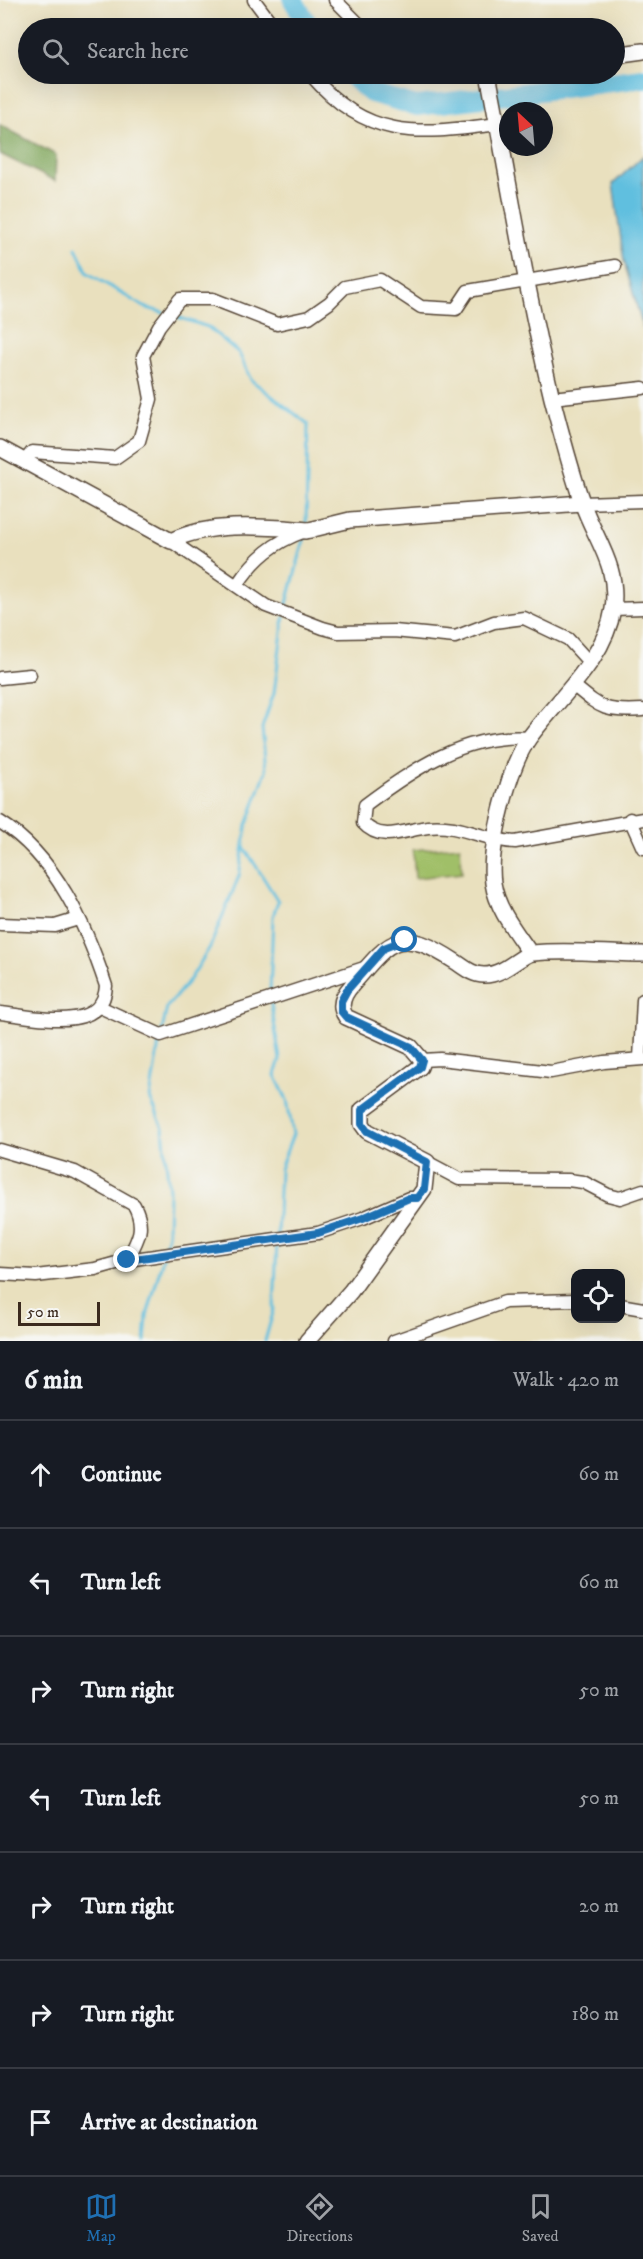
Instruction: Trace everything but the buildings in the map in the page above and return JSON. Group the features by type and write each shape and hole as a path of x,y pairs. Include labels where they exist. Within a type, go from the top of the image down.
{"street":[{"path":"254,0 268,18"},
{"path":"335,0 353,18"},
{"path":"625,54 643,51"},
{"path":"319,84 328,93 370,122 397,130 438,132 498,119"},
{"path":"490,84 552,398 582,503 613,574 613,609 603,640 573,685 518,756 495,840 493,882 508,922 530,952"},
{"path":"25,461 32,452 115,458 139,441 152,399 143,356 159,326 180,299 213,299 277,324 309,317 329,303 345,287 380,280 421,307 456,309 468,291 615,266"},
{"path":"552,398 643,388"},
{"path":"0,448 171,541 266,606 338,632 394,631 455,637 494,622 524,618 568,639 588,662"},
{"path":"237,585 248,568 268,548 308,530 350,520 582,503 643,501"},
{"path":"171,541 190,531 260,527 308,530"},
{"path":"613,609 643,608"},
{"path":"0,678 30,675"},
{"path":"573,685 602,708 615,711 643,710"},
{"path":"530,738 509,736 441,754 408,773 365,806 363,822 371,832 392,835 429,827 452,828 464,829 495,840 515,842 637,819 643,848"},
{"path":"0,822 19,834 46,861 78,919 106,986 105,997 100,1007 87,1015 68,1019 0,1013"},
{"path":"0,924 55,926 78,919"},
{"path":"422,1060 411,1047 346,1017 341,1011 341,1001 347,990 384,948 405,940 421,942 474,974 486,975 502,971 530,952 643,954"},
{"path":"100,1007 161,1035 368,967"},
{"path":"422,1060 440,1059 551,1072 604,1062 642,1058 643,1000"},
{"path":"422,1060 420,1067 362,1110 361,1117 367,1131 459,1179 568,1180 583,1182 620,1198 643,1190"},
{"path":"0,1150 75,1172 134,1205 142,1225 139,1237 127,1260"},
{"path":"307,1341 351,1291 424,1189 427,1162"},
{"path":"0,1274 36,1276 95,1269 127,1260 318,1233 363,1218 409,1198 417,1198"},
{"path":"394,1341 505,1302 571,1300"},
{"path":"625,1306 643,1309"}],"green space":[{"path":"0,125 56,155 55,181 0,154"},
{"path":"460,846 462,873 415,878 413,850"}],"water":[{"path":"643,156 643,328 624,261 613,184"}],"waterway":[{"path":"293,0 304,18"},
{"path":"625,80 643,78"},
{"path":"361,84 371,93 417,106 595,84"},
{"path":"76,248 88,273 144,307 164,313"},
{"path":"171,315 208,327 239,353 251,380 308,424 306,524"},
{"path":"285,611 305,536"},
{"path":"162,1031 167,1007 191,978 210,947 239,876 247,825 266,771 262,728 274,693 284,617"},
{"path":"244,847 278,901 273,916 270,994"},
{"path":"271,1004 280,1059 275,1075 287,1100 293,1134 280,1169 277,1236"},
{"path":"160,1037 150,1098 163,1128 169,1191 168,1233 164,1252"},
{"path":"265,1341 274,1309 277,1242"},
{"path":"145,1341 147,1316 163,1258"}],"route":[{"path":"127,1260 318,1233 363,1218 409,1198 417,1198 424,1189 427,1162 367,1131 362,1124 361,1117 362,1110 420,1067 422,1060 411,1047 346,1017 341,1011 341,1001 347,990 384,948 405,940"}]}
